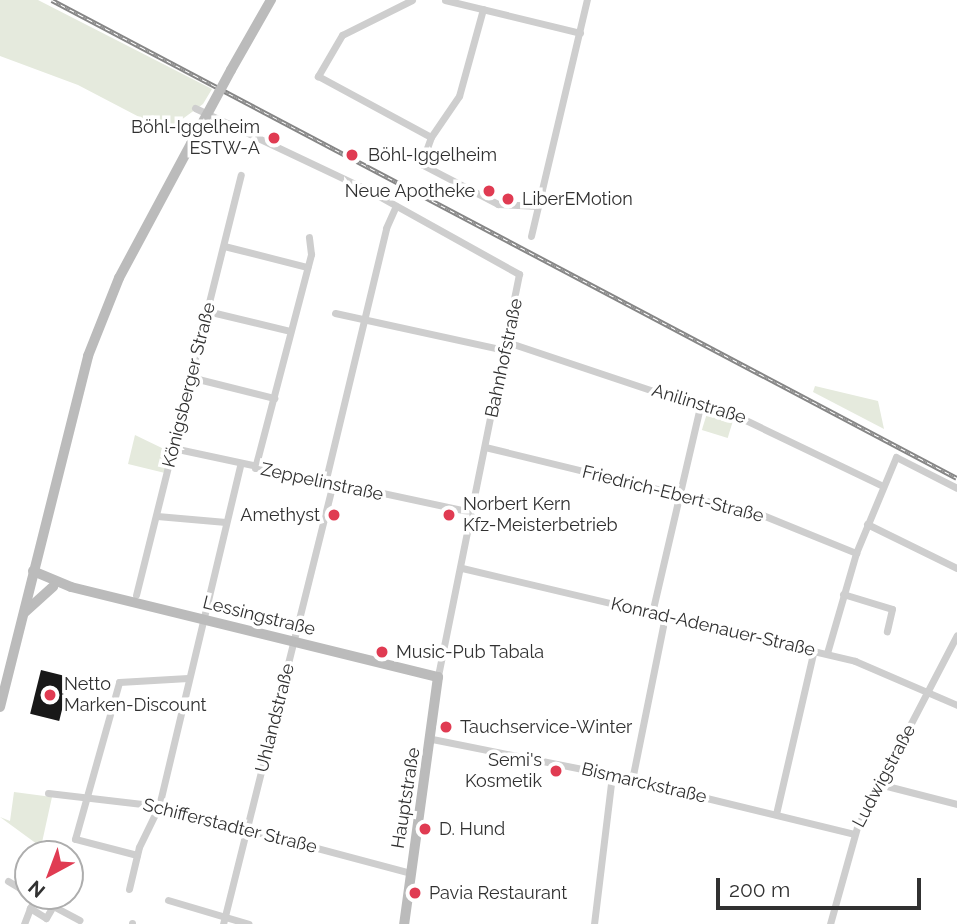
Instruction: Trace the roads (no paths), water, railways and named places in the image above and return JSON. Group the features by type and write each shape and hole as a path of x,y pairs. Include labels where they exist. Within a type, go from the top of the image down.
{"main road":[{"path":"0,707 95,334 123,269 271,0"},
{"name":"Lessingstraße","path":"33,573 53,587 71,587"},
{"name":"Lessingstraße","path":"33,573 71,587 438,677"},
{"path":"23,615 53,587"},
{"name":"Hauptstraße","path":"404,924 432,739 438,677"}],"street":[{"path":"412,0 342,34 318,78 431,137"},
{"path":"445,0 580,33"},
{"path":"531,236 587,0"},
{"path":"483,9 458,96 431,137 421,163 498,204 538,205"},
{"name":"Bahnhofstraße","path":"195,108 396,206 516,270 520,284 438,677"},
{"name":"Königsberger Straße","path":"136,595 242,174"},
{"name":"Uhlandstraße","path":"223,924 295,641 386,228 396,206"},
{"path":"255,468 307,267 309,237"},
{"path":"224,246 307,267"},
{"path":"207,311 290,331"},
{"name":"Anilinstraße","path":"335,313 506,346 680,400 701,402 764,426 883,486"},
{"path":"190,377 274,398"},
{"path":"652,613 682,495 701,402"},
{"name":"Friedrich-Ebert-Straße","path":"485,447 767,517 856,553"},
{"name":"Zeppelinstraße","path":"173,449 472,512"},
{"path":"827,653 856,553 896,457 957,488"},
{"path":"129,888 136,855 159,806 240,465"},
{"path":"157,516 226,522"},
{"path":"867,524 957,568"},
{"name":"Konrad-Adenauer-Straße","path":"462,568 827,653 929,691 957,705"},
{"path":"843,594 891,609 887,631"},
{"path":"632,780 665,616"},
{"name":"Ludwigstraße","path":"830,924 854,834 957,635"},
{"path":"776,814 814,650"},
{"path":"136,855 75,839 90,797 119,682 188,678"},
{"name":"Bismarckstraße","path":"432,739 612,775 854,834"},
{"path":"594,924 612,775"},
{"path":"879,785 957,804"},
{"name":"Schifferstadter Straße","path":"48,793 159,806 410,873"},
{"path":"8,881 14,885"},
{"path":"167,900 226,915 249,924"},
{"path":"33,910 46,918 51,910"},
{"path":"60,910 79,920"}],"railway":[{"path":"52,0 957,478"}],"place":[{"name":"Böhl-Iggelheim ESTW-A","path":"274,138"},
{"name":"Böhl-Iggelheim","path":"352,155"},
{"name":"Neue Apotheke","path":"489,191"},
{"name":"LiberEMotion","path":"508,199"},
{"name":"Amethyst","path":"334,515"},
{"name":"Norbert Kern Kfz-Meisterbetrieb","path":"449,515"},
{"name":"Music-Pub Tabala","path":"382,652"},
{"name":"Netto Marken-Discount","path":"50,695"},
{"name":"Tauchservice-Winter","path":"446,727"},
{"name":"Semi's Kosmetik","path":"556,771"},
{"name":"D. Hund","path":"425,829"},
{"name":"Pavia Restaurant","path":"415,893"}]}
